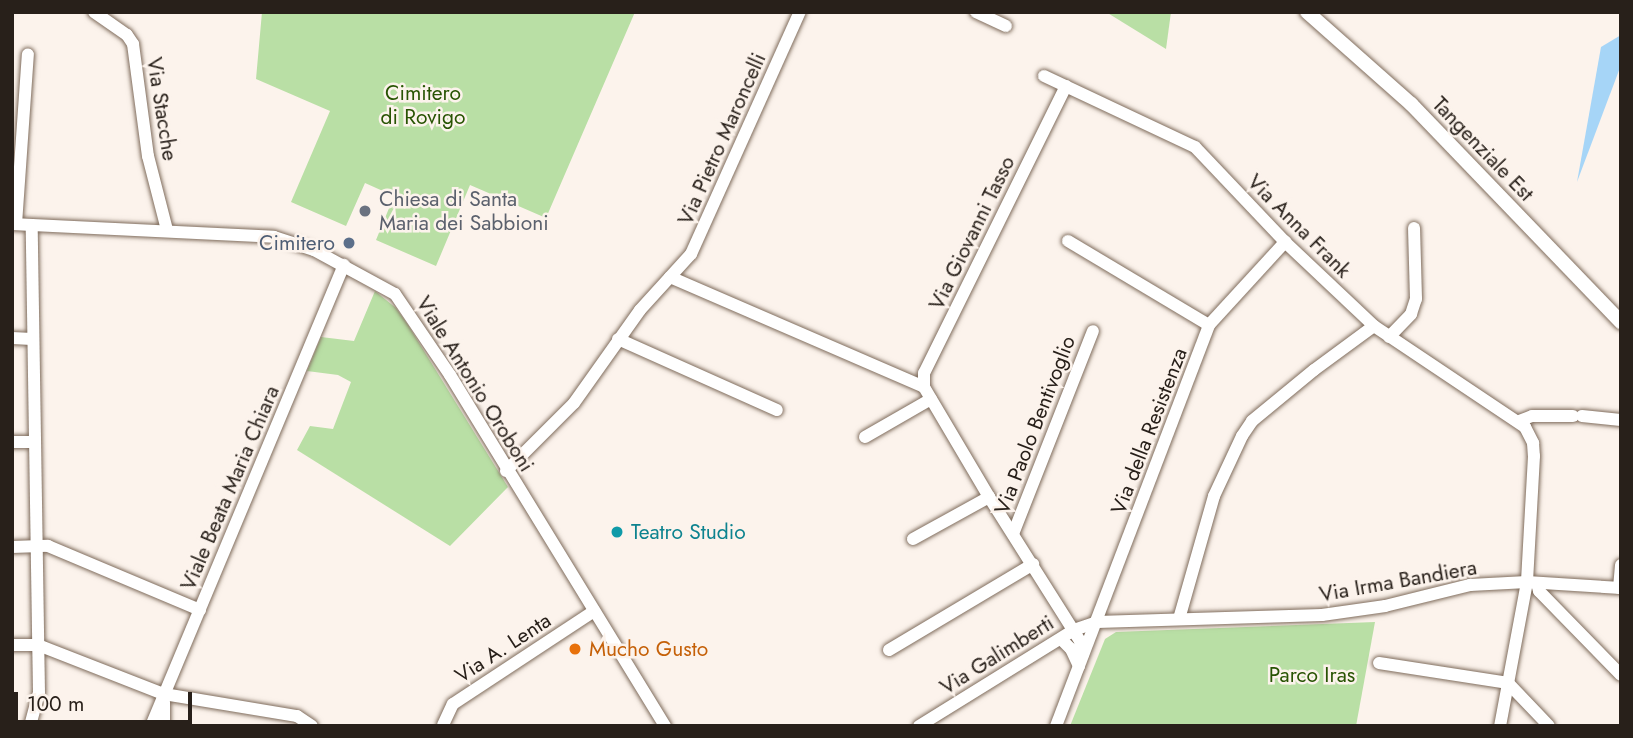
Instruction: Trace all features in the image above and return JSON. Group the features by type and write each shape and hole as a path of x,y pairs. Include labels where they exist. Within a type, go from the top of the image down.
{"main road":[{"name":"Tangenziale Est","path":"1307,12 1411,104 1621,322"}],"street":[{"name":"Via Stacche","path":"94,12 127,35 133,44 148,156 167,230"},
{"name":"Via Pietro Maroncelli","path":"506,471 574,403 618,339 691,254 800,12"},
{"path":"976,12 1006,26"},
{"path":"14,224 28,54"},
{"name":"Via Anna Frank","path":"1044,76 1195,147 1285,242 1374,326 1519,421"},
{"name":"Via Giovanni Tasso","path":"925,387 924,373 1066,86"},
{"name":"Viale Antonio Oroboni","path":"14,224 274,237 292,241 374,280 404,303 665,726"},
{"path":"32,225 39,692 32,725"},
{"path":"1389,337 1411,314 1416,299 1414,228"},
{"path":"1068,241 1209,325"},
{"name":"Via della Resistenza","path":"1056,726 1209,325 1285,242"},
{"name":"Viale Beata Maria Chiara","path":"151,726 344,265"},
{"path":"670,277 925,387 989,497 1074,630 1081,660"},
{"path":"1179,619 1214,496 1242,436 1252,421 1374,326"},
{"name":"Via Paolo Bentivoglio","path":"1013,534 1093,331"},
{"path":"12,338 32,339"},
{"path":"618,339 777,410"},
{"path":"866,437 931,399"},
{"path":"1500,726 1532,583 1534,456 1529,434 1519,421 1532,416 1607,416 1621,420"},
{"path":"12,442 34,442"},
{"path":"913,539 989,497"},
{"path":"12,547 48,546 200,610"},
{"path":"889,650 1033,564"},
{"path":"1620,588 1621,565"},
{"path":"1532,583 1621,675"},
{"name":"Via Irma Bandiera","path":"1097,622 1322,615 1385,607 1470,585 1532,583 1620,588"},
{"name":"Via A. Lenta","path":"443,725 453,704 594,611"},
{"name":"Via Galimberti","path":"919,726 1074,630 1097,622"},
{"path":"1061,639 1081,660"},
{"path":"12,645 38,645 164,694 297,716 312,726"},
{"path":"1379,663 1508,683 1549,726"},
{"path":"164,694 164,726"}],"green space":[{"name":"Cimitero di Rovigo","path":"262,12 635,12 546,218 470,185 436,266 376,240 394,196 365,183 346,226 291,202 330,111 256,79"},
{"path":"1106,12 1171,12 1166,49"},
{"path":"375,291 396,308 408,325 508,487 450,546 297,450 310,426 333,429 351,382 338,375 307,371 321,337 354,341"},
{"name":"Parco Iras","path":"1375,622 1356,726 1070,726 1105,639 1116,632"}],"water":[{"path":"1621,35 1621,65 1577,182 1601,47"}],"place":[{"name":"Chiesa di Santa Maria dei Sabbioni","path":"365,211"},
{"name":"Cimitero","path":"349,243"},
{"name":"Teatro Studio","path":"617,532"},
{"name":"Mucho Gusto","path":"575,649"}]}
